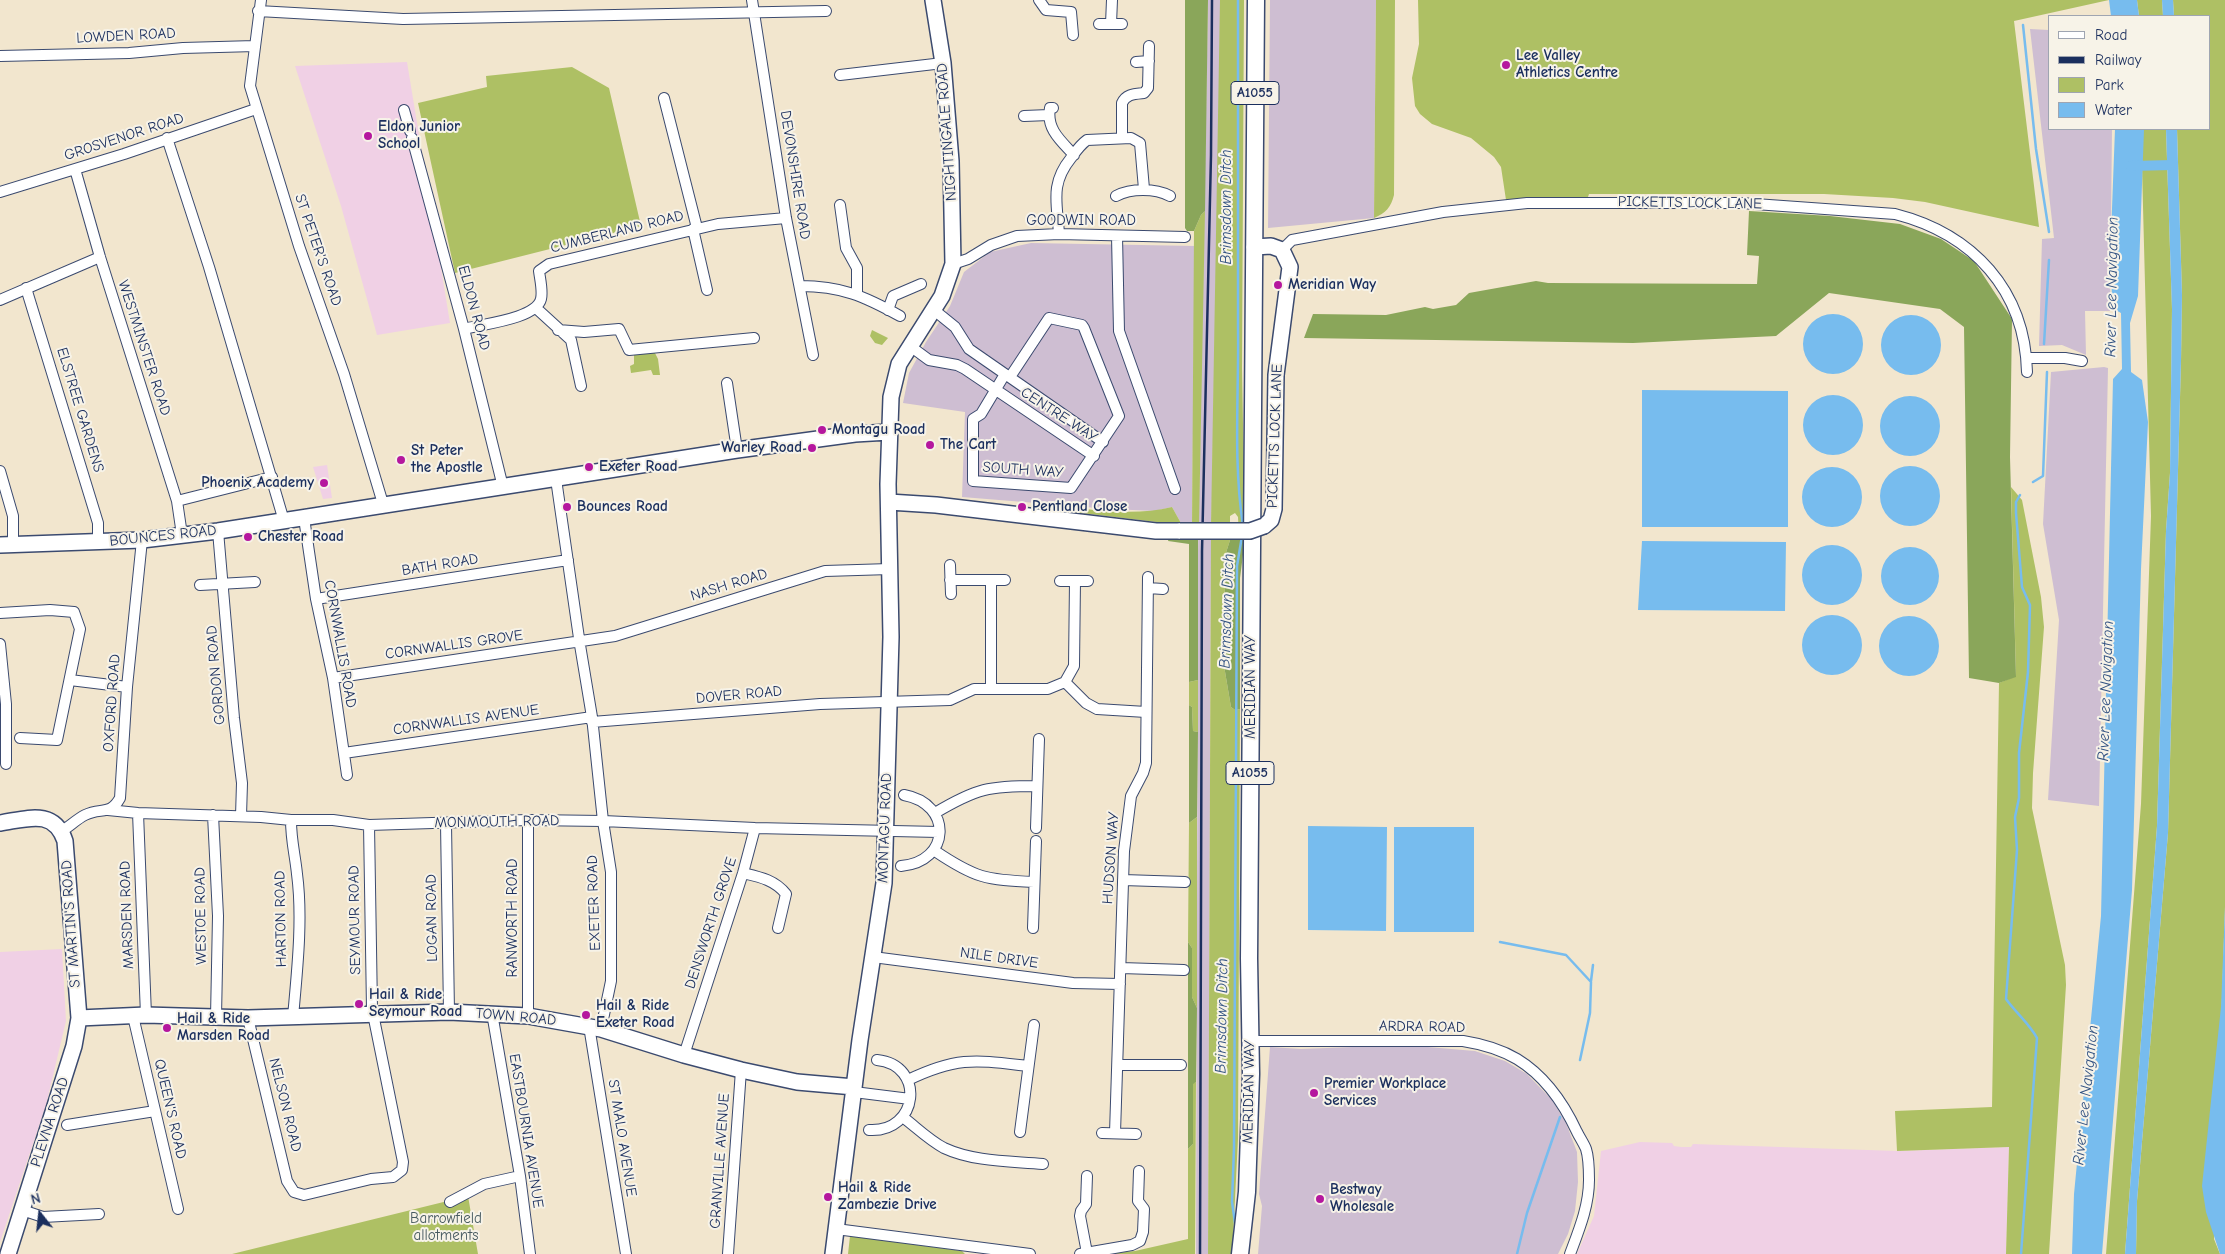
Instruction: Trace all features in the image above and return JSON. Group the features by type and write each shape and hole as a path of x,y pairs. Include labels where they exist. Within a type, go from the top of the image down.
{"main road":[{"name":"MERIDIAN WAY","path":"1240,1254 1247,1192 1251,1041 1249,948 1256,0"}],"street":[{"name":"ST PETER'S ROAD","path":"260,0 250,86 299,246 344,374 384,507"},
{"name":"DEVONSHIRE ROAD","path":"752,0 786,218 813,355"},
{"name":"NIGHTINGALE ROAD","path":"933,0 943,63 952,169 953,264"},
{"path":"1039,0 1046,10 1071,12 1073,35"},
{"path":"1111,24 1112,0"},
{"path":"258,11 403,18 826,11"},
{"path":"1099,24 1122,24"},
{"name":"LOWDEN ROAD","path":"0,56 129,53 183,48 254,46"},
{"path":"1122,138 1122,103 1127,96 1146,91 1149,46"},
{"path":"1136,62 1149,61"},
{"path":"840,75 943,63"},
{"path":"664,98 695,228 707,290"},
{"name":"GROSVENOR ROAD","path":"0,192 256,109"},
{"name":"ELDON ROAD","path":"404,110 464,329 503,487"},
{"path":"1024,116 1051,112 1052,130 1074,154"},
{"path":"167,138 209,267 284,521"},
{"path":"1059,234 1056,184 1062,169 1088,140 1131,138 1140,143 1144,189"},
{"name":"WESTMINSTER ROAD","path":"75,169 100,257 177,500 182,535"},
{"path":"1116,196 1128,191 1144,189 1170,196"},
{"name":"PICKETTS LOCK LANE","path":"888,502 946,506 1168,531 1250,531 1264,526 1271,520 1274,508 1276,375 1290,267 1282,250 1292,240 1443,212 1527,203 1732,203 1883,212 1904,217 1932,226 1956,240 1991,270 2010,300 2020,326 2027,358 2027,372"},
{"path":"840,205 846,248 857,268 857,295"},
{"name":"CUMBERLAND ROAD","path":"536,308 541,298 539,271 549,264 695,228 786,218"},
{"name":"GOODWIN ROAD","path":"953,264 965,261 991,245 1008,238 1059,234 1185,237"},
{"path":"1117,236 1119,331 1175,488"},
{"path":"1254,246 1271,246 1282,250"},
{"path":"0,300 100,257"},
{"name":"MONTAGU ROAD","path":"833,1254 854,1090 884,883 891,637 888,432 894,378 899,364 934,310 946,285 953,264"},
{"path":"888,310 893,296 921,284"},
{"path":"800,286 826,286 857,295 900,316"},
{"name":"ELSTREE GARDENS","path":"26,288 98,523 98,542"},
{"path":"464,329 524,315 536,308 558,330 572,340 581,386"},
{"name":"CENTRE WAY","path":"910,346 929,360 957,365 966,369 1094,456 1102,442 969,349 955,327 934,310"},
{"path":"995,390 1008,376 1049,318 1082,325 1120,416 1102,442"},
{"path":"558,330 584,332 619,329 629,350 754,338"},
{"path":"2027,358 2064,358 2082,361"},
{"path":"727,383 737,450"},
{"name":"SOUTH WAY","path":"995,390 981,414 976,416 972,424 973,481 1071,488 1094,456"},
{"name":"BOUNCES ROAD","path":"7,545 142,540 218,531 384,507 737,450 855,434 888,432"},
{"path":"0,471 13,516 7,545"},
{"path":"177,500 272,477"},
{"name":"EXETER ROAD","path":"556,479 592,720 603,821 611,872 612,981 595,1027"},
{"name":"CORNWALLIS ROAD","path":"304,518 316,599 333,678 347,775"},
{"name":"GORDON ROAD","path":"218,531 234,718 242,783 241,816"},
{"name":"OXFORD ROAD","path":"108,810 115,807 120,798 127,687 142,540"},
{"name":"BATH ROAD","path":"316,599 568,560"},
{"path":"950,565 951,594"},
{"name":"NASH ROAD","path":"580,642 615,636 825,571 890,569"},
{"name":"HUDSON WAY","path":"1115,1133 1124,851 1131,796 1145,769 1148,577"},
{"path":"950,580 1005,580"},
{"path":"991,580 991,689"},
{"path":"1060,580 1088,581"},
{"path":"1075,581 1074,666 1065,682 1086,704 1097,709 1146,712"},
{"path":"200,585 255,582"},
{"path":"1148,588 1164,588"},
{"path":"0,613 50,610 74,612 80,629 58,740 20,738"},
{"name":"CORNWALLIS GROVE","path":"333,678 580,642"},
{"path":"0,644 6,704 6,764"},
{"path":"70,680 127,687"},
{"name":"DOVER ROAD","path":"592,720 820,704 950,700 974,689 1048,689 1065,682"},
{"name":"CORNWALLIS AVENUE","path":"344,753 592,720"},
{"path":"1036,828 1038,740"},
{"path":"935,813 958,799 981,790 1004,786 1037,786"},
{"path":"901,866 917,863 935,851 939,832 935,813 930,806 920,799 904,795"},
{"path":"0,823 35,817 56,824 62,831 86,814 108,810"},
{"name":"MONMOUTH ROAD","path":"108,810 290,820 333,820 369,824 446,824 528,820 603,821 755,828 939,832"},
{"name":"MARSDEN ROAD","path":"138,813 140,1016"},
{"name":"WESTOE ROAD","path":"213,815 218,916 216,1017"},
{"name":"HARTON ROAD","path":"290,820 291,842 297,874 299,959 293,1017"},
{"name":"RANWORTH ROAD","path":"528,820 528,1016"},
{"name":"SEYMOUR ROAD","path":"299,1195 371,1179 387,1179 399,1174 402,1170 403,1162 373,1015 369,824"},
{"name":"LOGAN ROAD","path":"446,824 449,1012"},
{"name":"DENSWORTH GROVE","path":"684,1055 743,873 755,828"},
{"name":"ST MARTIN'S ROAD","path":"62,831 65,841 79,1018"},
{"path":"1034,928 1036,841"},
{"path":"935,851 965,870 986,878 999,881 1034,882"},
{"path":"743,873 763,878 779,885 786,894 778,928"},
{"path":"1123,880 1185,882"},
{"name":"NILE DRIVE","path":"873,957 1073,983 1120,984"},
{"path":"1121,968 1184,970"},
{"name":"TOWN ROAD","path":"79,1018 140,1016 248,1018 449,1012 528,1016 595,1027 684,1055 741,1070 797,1082 854,1090"},
{"name":"EASTBOURNIA AVENUE","path":"492,1013 520,1176 530,1254"},
{"name":"QUEEN'S ROAD","path":"140,1016 155,1110 178,1209"},
{"name":"PLEVNA ROAD","path":"8,1254 74,1046 79,1018"},
{"name":"NELSON ROAD","path":"248,1018 290,1188 299,1195"},
{"path":"1020,1132 1034,1026"},
{"name":"ST MALO AVENUE","path":"595,1027 626,1254"},
{"name":"ARDRA ROAD","path":"1251,1041 1440,1040 1472,1043 1501,1051 1518,1060 1538,1076 1555,1094 1571,1118 1586,1149 1589,1180 1583,1220 1570,1254"},
{"path":"869,1130 888,1128 904,1118 910,1099 908,1080 900,1068 877,1060"},
{"path":"908,1080 943,1065 965,1060 1028,1066"},
{"path":"1118,1064 1181,1065"},
{"name":"GRANVILLE AVENUE","path":"728,1254 741,1070"},
{"path":"854,1090 910,1099"},
{"path":"67,1125 155,1110"},
{"path":"904,1118 937,1144 956,1153 1043,1164"},
{"path":"1102,1133 1136,1134"},
{"path":"1087,1176 1086,1204 1080,1216 1083,1253 1132,1245 1140,1241 1143,1232 1144,1209 1138,1201 1139,1171"},
{"path":"450,1202 484,1184 520,1176"},
{"path":"22,1210 43,1217 99,1214"},
{"path":"836,1229 1030,1254"}],"shaded area":[{"path":"1208,0 1220,0 1220,54 1211,552 1208,1254 1196,1254 1198,551"},
{"path":"1270,0 1376,0 1374,218 1268,228"},
{"path":"2030,29 2048,30 2048,130 2112,130 2110,311 2085,311 2086,355 2062,345 2039,346 2042,239 2054,238"},
{"name":"Eldon Junior School","path":"407,62 450,323 377,335 341,206 295,66"},
{"path":"1031,243 1195,246 1192,525 1182,525 1172,507 1155,511 1110,509 962,497 965,412 903,403 909,373 926,342 950,306 964,272 990,252"},
{"path":"2108,368 2099,806 2048,800 2059,620 2043,524 2051,372"},
{"name":"Phoenix Academy","path":"327,465 332,498 323,499 313,467"},
{"path":"62,949 66,1021 46,1105 0,1242 0,952"},
{"path":"1404,1045 1475,1051 1505,1061 1527,1074 1552,1100 1566,1123 1577,1152 1578,1182 1575,1211 1568,1234 1558,1254 1258,1254 1262,1206 1259,1194 1270,1047 1301,1049"},
{"path":"1640,1142 1672,1143 1674,1146 1681,1147 1691,1147 1693,1144 1897,1151 2009,1147 2006,1254 1577,1254 1594,1216 1601,1151"}],"green space":[{"path":"1185,0 1208,0 1205,211 1201,215 1194,231 1187,231 1185,228"},
{"path":"1220,0 1244,0 1242,368 1245,536 1239,537 1238,517 1235,513 1230,516 1230,524 1211,525"},
{"path":"1376,0 1395,0 1394,195 1387,209 1374,218"},
{"path":"1418,0 2109,0 2014,21 2039,227 1925,202 1824,194 1589,194 1588,197 1506,200 1501,167 1494,157 1471,138 1432,124 1420,114 1415,106 1412,78 1419,44"},
{"path":"2137,0 2162,0 2163,15 2139,15"},
{"path":"2173,0 2225,0 2225,907 2214,1239 2220,1254 2136,1254 2137,1201 2168,833 2182,295 2177,130 2210,130 2210,15 2174,15"},
{"path":"572,67 609,88 641,226 455,273 418,103 487,87 486,76"},
{"path":"2141,130 2166,130 2172,309 2170,473 2166,531 2157,826 2125,1254 2106,1254 2141,804 2151,516"},
{"path":"1205,211 1199,525 1192,525 1194,231 1201,215"},
{"path":"1749,211 1830,216 1900,224 1941,239 1974,261 2012,319 2010,457 2016,677 1999,683 1969,678 1964,327 1940,309 1829,293 1776,336 1633,343 1304,338 1313,314 1386,315 1425,307 1433,309 1456,305 1469,293 1536,281 1548,283 1757,284 1759,256 1747,255"},
{"path":"872,330 888,338 882,345 875,343 870,336"},
{"path":"653,349 658,359 660,375 653,375 651,370 631,373 630,366 634,364 634,354"},
{"path":"2011,487 2022,500 2041,597 2044,627 2032,808 2065,965 2066,985 2049,1254 2006,1254 2009,1147 1897,1151 1895,1111 1992,1107 1999,683 2016,676"},
{"path":"1032,503 1120,512 1138,512 1172,507 1182,525 1031,507"},
{"path":"1198,537 1198,680 1189,682 1189,544 1168,541 1169,538"},
{"path":"1211,537 1231,537 1223,562 1226,572 1221,648 1231,707 1235,710 1240,709 1238,1139 1233,1239 1235,1254 1208,1254"},
{"path":"1231,537 1245,539 1240,578 1240,709 1235,710 1231,707 1221,648 1226,572 1223,562"},
{"path":"1198,680 1198,732 1193,731 1192,707 1189,705 1189,682"},
{"path":"1189,705 1192,707 1193,731 1198,732 1197,817 1189,823"},
{"path":"1197,817 1197,1008 1192,997 1192,948 1188,942 1189,823"},
{"path":"1188,942 1192,948 1192,997 1197,1008 1196,1082 1193,1084 1193,1144 1188,1149"},
{"path":"1196,1082 1195,1254 1107,1254 1135,1251 1188,1239 1188,1149 1193,1144 1193,1083"},
{"name":"Barrowfield allotments","path":"468,1196 478,1254 232,1254"},
{"path":"850,1236 962,1251 965,1254 848,1254"}],"water":[{"path":"2109,0 2137,0 2139,15 2111,15"},
{"path":"2162,0 2173,0 2174,15 2163,15"},
{"name":"River Lee Navigation","path":"2115,130 2144,130 2138,296 2130,323 2131,372 2142,380 2148,422 2141,569 2132,890 2102,1254 2072,1254 2074,1194 2101,916 2113,379 2122,369 2121,313 2112,308 2111,235"},
{"path":"2166,130 2177,130 2182,295 2168,833 2137,1201 2136,1254 2125,1254 2157,826 2166,531 2170,473 2172,309"},
{"path":"1827,314 1839,314 1850,319 1858,327 1863,338 1861,356 1850,369 1839,374 1827,374 1816,369 1808,361 1803,350 1803,338 1808,327 1816,319"},
{"path":"1911,315 1928,320 1936,328 1941,345 1936,362 1928,370 1911,375 1894,370 1886,362 1881,345 1886,328 1894,320"},
{"path":"1642,390 1788,391 1788,527 1642,527"},
{"path":"1827,395 1839,395 1850,400 1858,408 1863,419 1861,437 1850,450 1839,455 1827,455 1816,450 1808,442 1803,431 1803,419 1808,408 1816,400"},
{"path":"1904,396 1916,396 1927,401 1935,409 1940,420 1938,438 1927,451 1916,456 1904,456 1893,451 1885,443 1880,432 1880,420 1885,409 1893,401"},
{"path":"1904,466 1916,466 1927,471 1935,479 1940,490 1938,508 1927,521 1916,526 1904,526 1893,521 1885,513 1880,502 1880,490 1885,479 1893,471"},
{"path":"1826,467 1838,467 1849,472 1857,480 1862,491 1860,509 1849,522 1838,527 1826,527 1815,522 1807,514 1802,503 1802,491 1807,480 1815,472"},
{"path":"1642,541 1786,542 1785,611 1638,610"},
{"path":"1832,545 1849,550 1857,558 1862,575 1857,592 1849,600 1832,605 1815,600 1807,592 1802,575 1807,558 1815,550"},
{"path":"1904,547 1916,547 1926,551 1935,560 1939,582 1931,597 1916,605 1904,605 1894,601 1885,592 1881,582 1881,570 1885,560 1894,551"},
{"path":"1826,615 1838,615 1849,620 1857,628 1862,639 1860,657 1849,670 1838,675 1826,675 1815,670 1807,662 1802,651 1802,639 1807,628 1815,620"},
{"path":"1909,616 1926,621 1934,629 1939,646 1934,663 1926,671 1909,676 1892,671 1884,663 1879,646 1884,629 1892,621"},
{"path":"1308,826 1387,827 1386,931 1308,930"},
{"path":"1394,827 1474,827 1474,932 1394,932"},
{"path":"2225,907 2225,1254 2220,1254 2206,1212 2202,1186 2221,1007"}],"waterway":[{"name":"Brimsdown Ditch","path":"1238,0 1237,452 1243,526"},
{"path":"2023,25 2036,149 2049,232"},
{"path":"2131,166 2172,165"},
{"path":"2044,344 2049,260"},
{"path":"2033,482 2043,476 2047,372"},
{"path":"2020,495 2016,502 2016,513 2022,587 2030,605 2028,672 2019,753 2019,798 2015,817 2017,850 2006,999 2037,1038 2021,1254"},
{"name":"Brimsdown Ditch","path":"1235,1223 1232,1202 1234,1148 1237,566 1242,536"},
{"path":"1500,942 1566,955 1591,982 1590,1013 1580,1060"},
{"path":"1591,981 1593,965"},
{"path":"1517,1254 1527,1213 1560,1117"}],"railway":[{"path":"1200,1254 1202,551 1211,155 1212,0"}],"place":[{"name":"Lee Valley Athletics Centre","path":"1506,65"},
{"name":"Eldon Junior School","path":"368,136"},
{"name":"Meridian Way","path":"1278,285"},
{"name":"Montagu Road","path":"822,430"},
{"name":"The Cart","path":"930,445"},
{"name":"Warley Road","path":"812,448"},
{"name":"St Peter the Apostle","path":"401,460"},
{"name":"Exeter Road","path":"589,467"},
{"name":"Phoenix Academy","path":"324,483"},
{"name":"Bounces Road","path":"567,507"},
{"name":"Pentland Close","path":"1022,507"},
{"name":"Chester Road","path":"248,537"},
{"name":"Hail & Ride Seymour Road","path":"359,1004"},
{"name":"Hail & Ride Exeter Road","path":"586,1015"},
{"name":"Hail & Ride Marsden Road","path":"167,1028"},
{"name":"Premier Workplace Services","path":"1314,1093"},
{"name":"Hail & Ride Zambezie Drive","path":"828,1197"},
{"name":"Bestway Wholesale","path":"1320,1199"}]}
